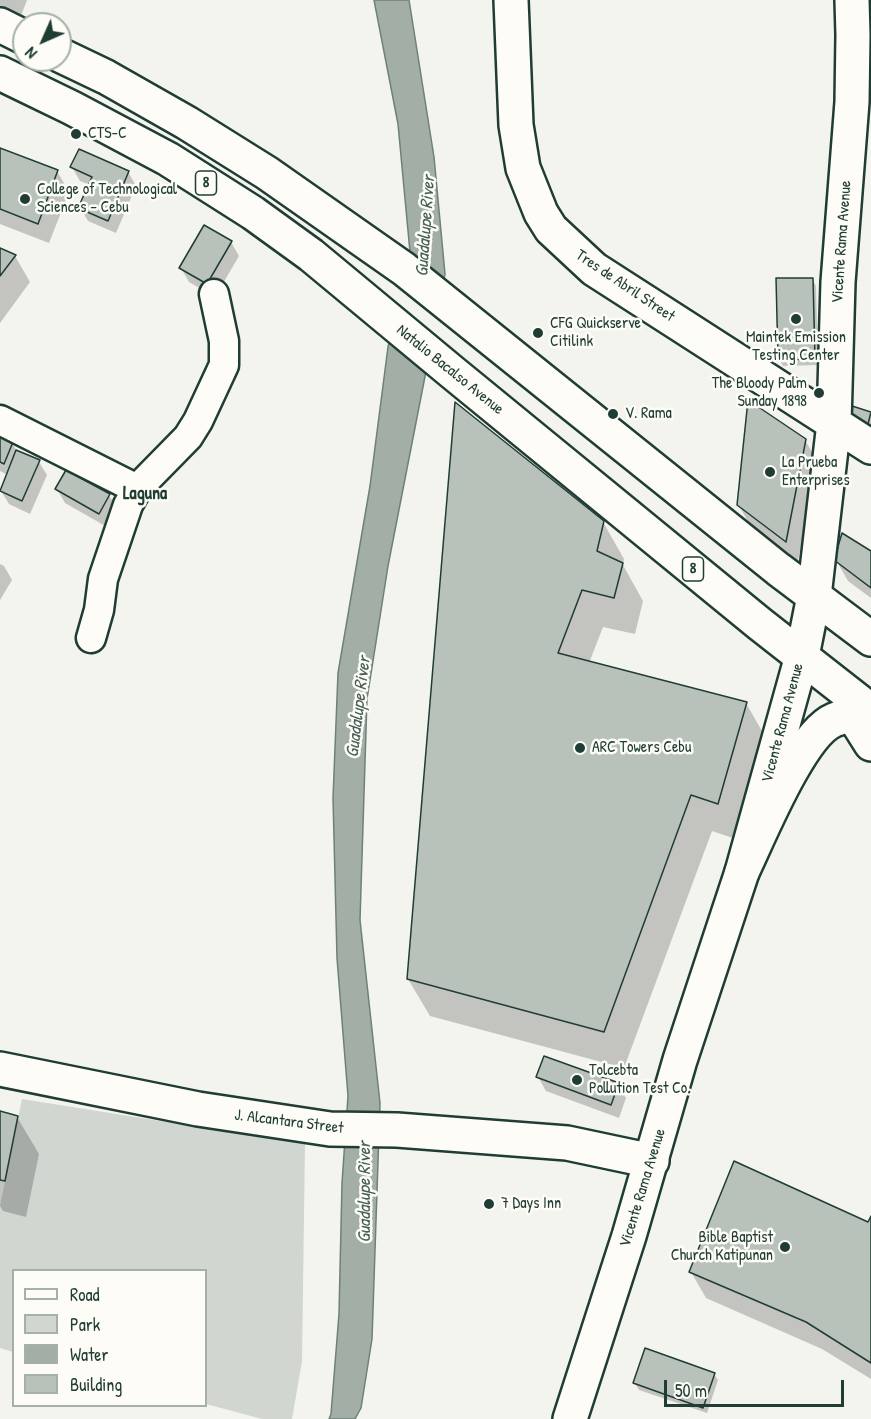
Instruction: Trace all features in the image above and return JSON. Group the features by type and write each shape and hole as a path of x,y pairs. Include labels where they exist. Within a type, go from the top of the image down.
{"main road":[{"name":"Tres de Abril Street","path":"511,0 516,125 523,168 531,192 551,229 594,268 871,447"},
{"name":"Vicente Rama Avenue","path":"570,1419 652,1161 680,1060 742,872 802,656 814,596 834,423 838,282 862,98 852,0"},
{"path":"72,60 187,123 257,166 404,270 871,639"},
{"name":"Natalio Bacalso Avenue","path":"0,74 72,108 168,159 253,213 311,255 802,656 867,722"},
{"path":"442,364 480,331"},
{"path":"585,480 614,438"},
{"path":"742,872 804,748 827,724 834,720 867,722"},
{"name":"J. Alcantara Street","path":"0,1069 198,1109 330,1129 397,1130 567,1143 652,1161"}],"street":[{"path":"91,638 99,610 103,579 128,505 137,489 188,437 224,365 224,342 214,294"},
{"path":"0,420 137,489"}],"green space":[{"path":"22,1099 305,1144 302,1361 292,1419 262,1419 207,1404 207,1269 12,1269 12,1352 0,1348 0,1206"}],"water":[{"name":"Guadalupe River","path":"374,0 409,0 434,157 445,274 388,566 367,699 360,920 380,1103 372,1339 361,1408 355,1419 329,1419 339,1314 342,1183 348,1096 337,958 333,798 338,673 370,486 388,347 410,252 398,124"}],"pier":[{"path":"406,259 445,290 429,375 388,342"}],"building":[{"path":"0,148 58,170 38,224 0,209"},
{"path":"79,149 129,171 108,221 78,208 92,177 70,167"},
{"path":"204,225 232,241 207,284 179,268"},
{"path":"0,248 16,255 0,276"},
{"name":"Maintek Emission Testing Center","path":"776,278 813,278 815,359 778,360"},
{"name":"La Prueba Enterprises","path":"748,400 806,439 786,542 737,505"},
{"name":"ARC Towers Cebu","path":"455,402 604,521 597,551 623,563 614,598 582,590 558,653 747,702 718,804 691,795 604,1032 407,979"},
{"path":"849,405 871,412 866,432 843,426"},
{"path":"0,436 13,442 4,464 0,462"},
{"path":"16,450 40,460 22,501 0,491"},
{"path":"66,470 110,494 99,514 55,489"},
{"path":"842,533 871,551 871,588 834,560"},
{"name":"Tolcebta Pollution Test Co.","path":"544,1056 619,1083 611,1105 536,1077"},
{"path":"0,1111 18,1116 5,1181 0,1180"},
{"name":"Bible Baptist Church Katipunan","path":"734,1161 868,1222 871,1216 871,1363 806,1322 689,1272"},
{"path":"645,1348 715,1373 703,1408 633,1383"}],"place":[{"name":"CTS-C","path":"76,134"},
{"name":"College of Technological Sciences – Cebu","path":"25,199"},
{"name":"Maintek Emission Testing Center","path":"796,319"},
{"name":"CFG Quickserve Citilink","path":"538,333"},
{"name":"The Bloody Palm Sunday 1898","path":"819,393"},
{"name":"V. Rama","path":"613,414"},
{"name":"La Prueba Enterprises","path":"770,472"},
{"name":"ARC Towers Cebu","path":"580,748"},
{"name":"Tolcebta Pollution Test Co.","path":"577,1080"},
{"name":"7 Days Inn","path":"489,1204"},
{"name":"Bible Baptist Church Katipunan","path":"785,1247"}],"district":[{"name":"Laguna","path":"145,494"}]}
